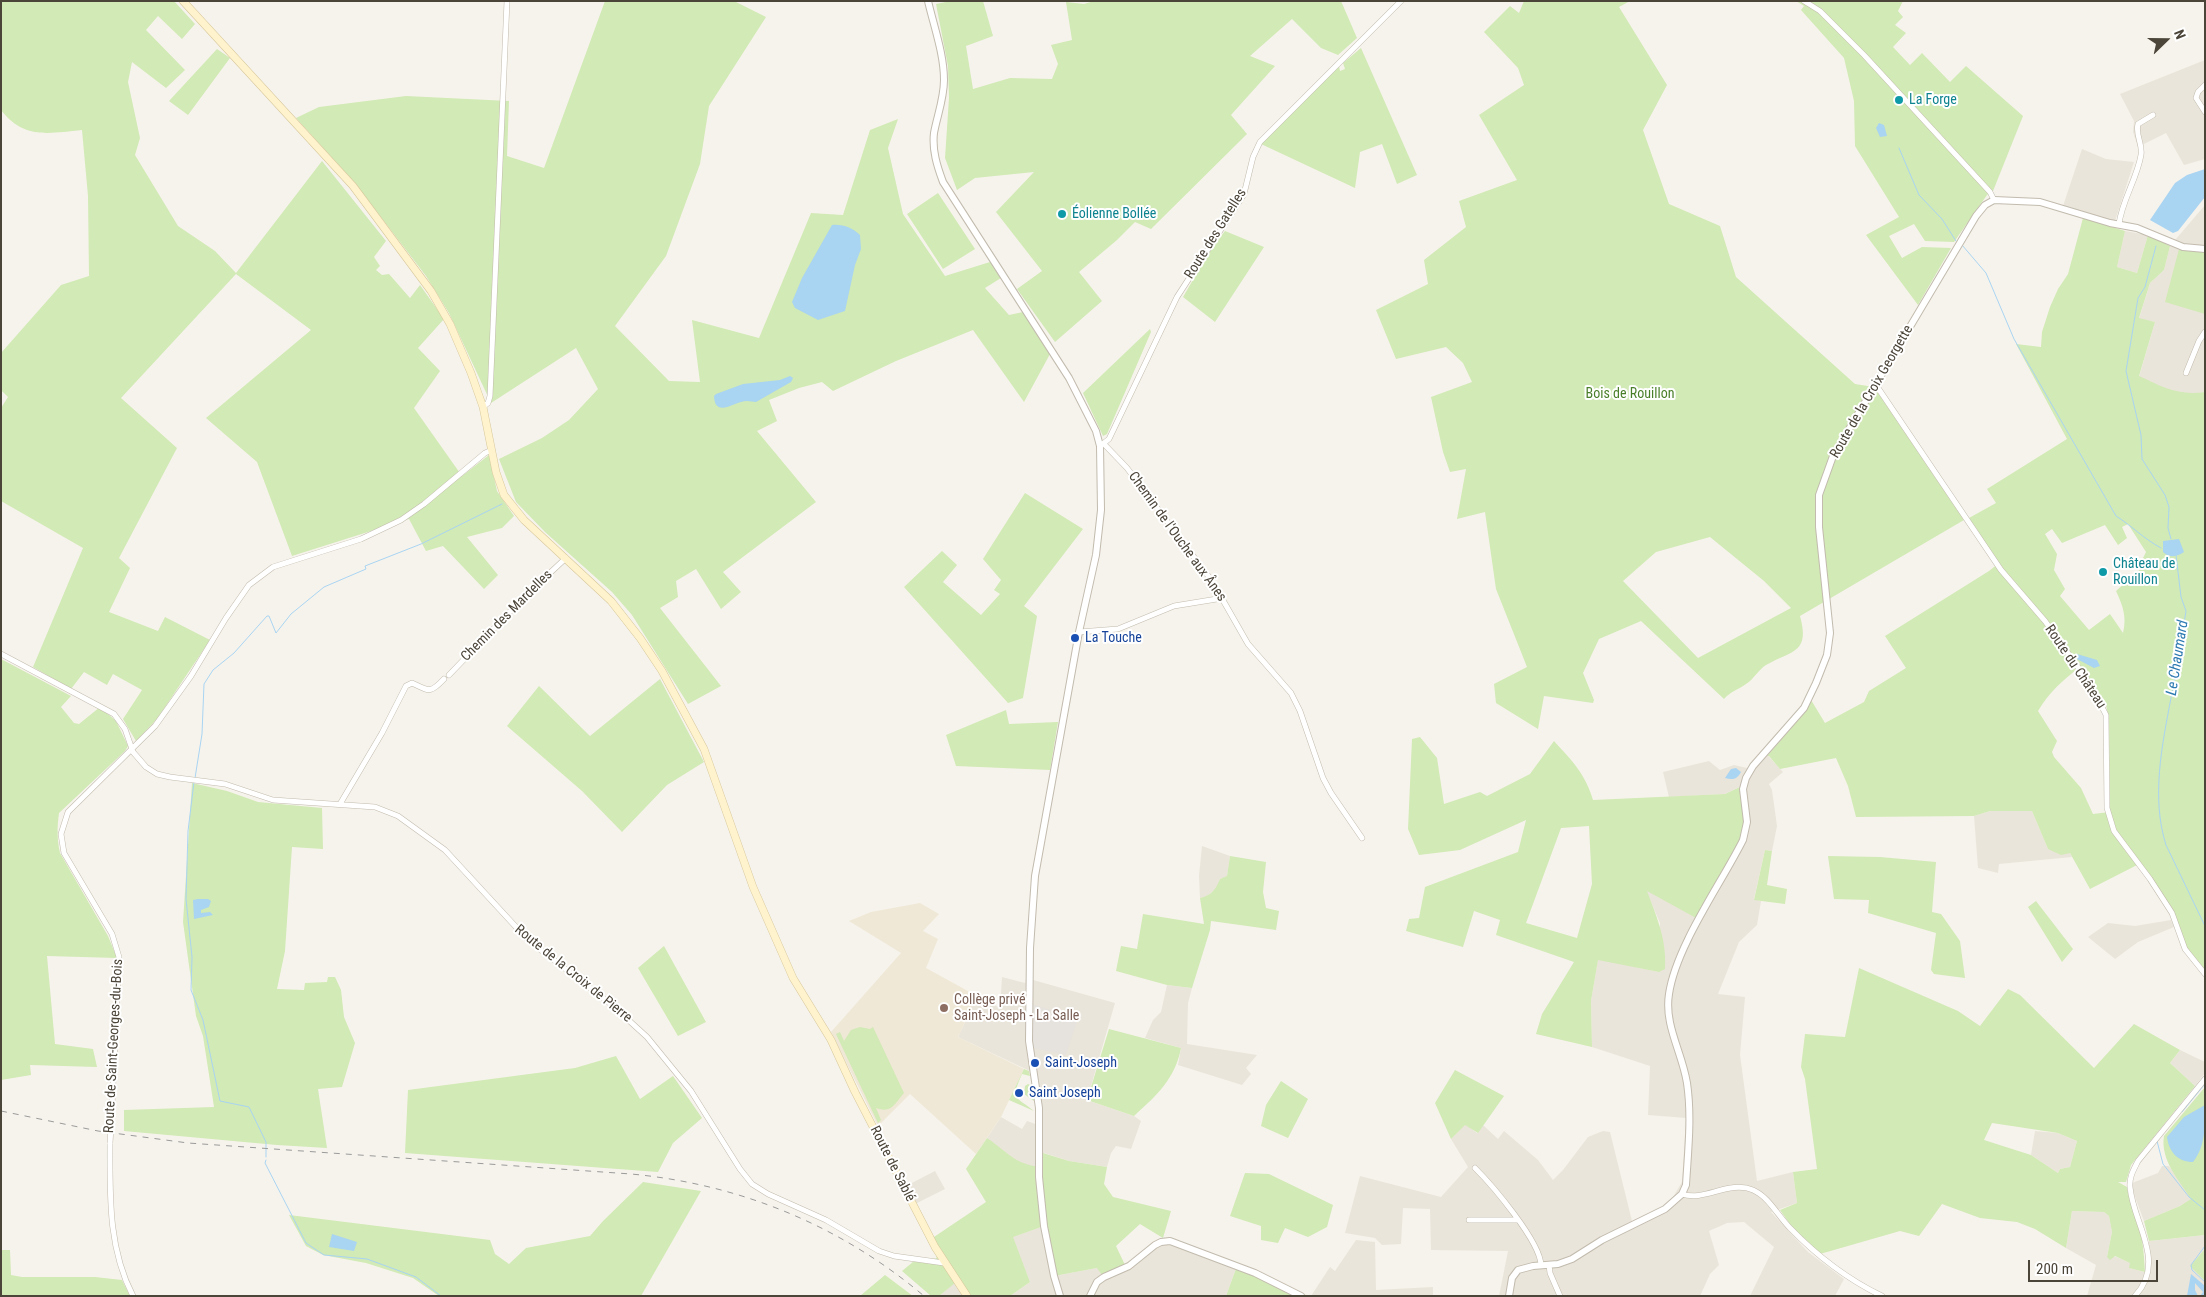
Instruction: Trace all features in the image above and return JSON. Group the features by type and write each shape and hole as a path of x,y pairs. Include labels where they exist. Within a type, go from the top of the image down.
{"main road":[{"name":"Route de Sablé","path":"183,1 353,186 420,276 450,324 483,407 500,485 513,508 598,587 621,613 652,654 693,725 711,764 753,887 775,940 801,992 824,1028 891,1163 944,1263 967,1296"}],"street":[{"path":"483,407 488,403 490,396 507,1"},
{"path":"928,1 944,66 944,82 934,134 934,153 943,182 1069,378 1102,445 1101,510 1098,541 1090,590 1079,632 1035,876 1028,986 1029,1041 1040,1128 1039,1177 1050,1258 1060,1296"},
{"name":"Route des Gatelles","path":"1102,445 1109,440 1177,297 1244,194 1253,157 1260,142 1401,1"},
{"path":"1804,1 1820,11 1864,55 1990,192 1994,200 2040,202 2137,228 2184,247 2205,248"},
{"path":"2205,86 2198,92 2196,98 2205,112"},
{"path":"2119,224 2123,206 2141,155 2137,130 2138,124 2153,114"},
{"name":"Route de la Croix Georgette","path":"1682,1194 1686,1185 1691,1110 1687,1080 1669,1019 1669,992 1682,952 1743,840 1747,822 1743,789 1746,778 1753,766 1804,708 1827,655 1830,634 1819,527 1819,495 1833,456 1976,216 1985,205 1994,200"},
{"path":"2186,373 2199,340 2205,332"},
{"name":"Route du Château","path":"1876,385 2001,570 2045,621 2092,687 2104,708 2106,715 2107,808 2114,831 2168,906 2185,949 2205,974"},
{"name":"Chemin de l'Ouche aux Ânes","path":"1102,445 1138,482 1223,598 1241,634 1291,693 1300,711 1323,778 1362,838"},
{"name":"Route de Saint-Georges-du-Bois","path":"133,1296 120,1264 114,1240 110,1196 110,1144 120,964 112,934 67,860 62,846 61,834 66,815 71,808 133,750 171,706 242,593 257,578 273,567 361,539 401,520 424,504 485,453 492,450"},
{"name":"Chemin des Mardelles","path":"449,674 524,597 566,558"},
{"path":"1079,632 1118,628 1174,606 1223,598"},
{"name":"Route de la Croix de Pierre","path":"1,654 110,711 122,723 133,750 146,766 157,774 225,784 273,800 375,807 391,812 445,850 528,940 630,1019 678,1074 740,1169 760,1190 826,1220 878,1251 894,1256 944,1263"},
{"path":"340,804 382,733 406,686 412,683 428,691 432,690 444,679"},
{"path":"2135,1296 2147,1278 2148,1256 2146,1236 2130,1186 2131,1176 2138,1161 2205,1078"},
{"path":"1475,1168 1496,1190 1518,1220 1537,1251 1541,1265"},
{"path":"1509,1296 1512,1278 1518,1270 1525,1267 1558,1264 1576,1257 1602,1240 1665,1209 1682,1194 1696,1196 1736,1187 1753,1190 1763,1196 1788,1227 1817,1255 1858,1284 1882,1296"},
{"path":"1469,1220 1518,1220"},
{"path":"1090,1296 1097,1282 1104,1277 1129,1266 1155,1245 1170,1241 1255,1273 1301,1296"},
{"path":"1549,1265 1550,1273 1560,1296"}],"shaded area":[{"path":"2205,60 2205,159 2184,165 2166,133 2138,147 2133,132 2134,121 2120,94"},
{"path":"2082,149 2106,159 2134,162 2115,221 2063,206"},
{"path":"2205,205 2205,392 2194,394 2172,392 2139,377 2155,322 2139,319 2150,283 2164,270 2170,246"},
{"path":"2125,231 2148,235 2137,273 2117,267"},
{"path":"1763,750 1783,772 1769,784 1772,790 1777,826 1772,851 1765,850 1754,899 1761,901 1757,925 1739,942 1718,994 1745,997 1740,1055 1757,1181 1793,1172 1797,1203 1771,1212 1808,1252 1844,1279 1835,1296 1750,1296 1774,1247 1744,1222 1727,1223 1709,1231 1719,1265 1710,1274 1700,1296 1499,1296 1508,1251 1431,1250 1430,1209 1403,1208 1401,1244 1382,1245 1375,1238 1345,1233 1360,1176 1441,1197 1468,1167 1451,1139 1465,1124 1477,1133 1483,1125 1498,1139 1504,1131 1538,1160 1553,1180 1588,1137 1603,1131 1610,1132 1632,1221 1663,1207 1673,1197 1682,1182 1686,1118 1648,1115 1650,1066 1592,1047 1591,1001 1598,959 1659,972 1660,923 1646,890 1744,827 1740,787 1725,794 1669,797 1663,772 1709,761 1720,770 1734,765 1747,768"},
{"path":"1990,811 2032,811 2048,849 2070,853 2072,857 1999,864 1998,873 1978,868 1974,816"},
{"path":"1202,846 1230,856 1227,877 1220,879 1217,888 1206,897 1200,898 1199,876"},
{"path":"920,903 939,914 923,931 938,939 926,968 977,996 958,1037 1024,1069 1001,1117 976,1154 910,1094 878,1126 831,1032 901,953 849,921 871,912"},
{"path":"2171,920 2174,927 2138,942 2115,959 2088,937 2108,923 2135,926"},
{"path":"1002,977 1025,983 1026,978 1115,1003 1087,1100 1134,1116 1141,1121 1131,1149 1116,1146 1111,1153 1107,1167 1069,1161 1044,1153 1042,1168 1031,1166 1019,1163 987,1138 1001,1117 1022,1129 1027,1121 1041,1126 1032,1072 958,1037 977,996 1000,1008"},
{"path":"1167,985 1192,988 1188,1003 1187,1044 1257,1055 1246,1068 1251,1074 1242,1085 1178,1065 1181,1048 1145,1038 1153,1020 1161,1012"},
{"path":"1031,1004 1078,1018 1066,1055 1033,1048"},
{"path":"2180,1050 2205,1062 2205,1073 2195,1086 2170,1063"},
{"path":"2035,1131 2058,1133 2077,1141 2070,1167 2060,1169 2058,1173 2031,1155"},
{"path":"2162,1166 2169,1166 2192,1199 2144,1221 2132,1189 2132,1183 2158,1173"},
{"path":"935,1171 945,1189 915,1204 906,1186"},
{"path":"2072,1211 2104,1212 2109,1216 2112,1232 2107,1257 2114,1256 2131,1263 2130,1268 2148,1273 2149,1241 2205,1235 2205,1249 2191,1266 2205,1281 2205,1296 2087,1296 2096,1265 2066,1248"},
{"path":"1044,1226 1054,1276 1097,1268 1129,1266 1149,1248 1170,1241 1237,1266 1226,1296 1010,1296 1030,1282 1012,1237"},
{"path":"1356,1240 1375,1242 1376,1290 1433,1287 1433,1296 1311,1296 1330,1267 1335,1271"},
{"path":"955,1282 966,1296 939,1296"}],"green space":[{"path":"1,1 174,1 195,24 182,39 158,16 146,30 185,70 166,88 132,62 128,82 140,138 135,155 178,226 215,251 236,273 322,161 386,241 374,257 380,266 376,270 382,275 389,274 410,298 420,285 444,319 418,348 440,371 414,408 462,476 489,455 497,491 514,516 502,528 467,537 498,575 484,589 443,546 426,551 409,519 292,556 257,462 206,418 311,330 236,274 121,398 177,448 119,558 130,568 109,612 158,631 165,617 210,640 157,719 136,741 123,719 142,690 113,674 107,685 84,672 71,689 33,667 83,548 1,501 1,408 8,397 1,390 1,353 61,285 89,276 88,196 82,130 48,133 28,130 10,120 1,110"},
{"path":"605,1 734,1 766,17 709,106 700,164 666,256 615,326 669,381 700,382 692,320 759,338 811,213 843,215 870,130 898,119 888,148 903,214 945,276 990,262 1001,278 985,288 1009,315 1023,312 1050,354 1024,402 973,330 896,361 833,391 822,382 799,388 769,400 777,421 757,431 816,502 723,572 741,592 721,609 696,569 676,581 678,597 660,608 721,686 688,704 632,615 612,592 545,532 516,502 499,459 542,438 569,420 598,389 576,348 491,403 449,313 426,276 354,182 296,118 319,107 406,96 509,101 507,156 544,168"},
{"path":"951,1 983,1 993,36 966,46 973,89 1010,78 1052,79 1058,64 1051,45 1072,40 1066,2 1084,4 1094,1 1341,1 1357,38 1338,55 1321,48 1292,19 1250,56 1275,66 1231,115 1247,134 1151,229 1135,222 1079,272 1102,301 1055,342 1017,289 1042,271 996,212 1034,172 975,178 957,190 945,158 949,98 948,66 936,4"},
{"name":"Bois de Rouillon","path":"1524,1 1630,1 1619,7 1667,85 1643,130 1669,204 1720,226 1736,277 1855,384 1874,387 1964,520 1800,616 1803,637 1797,649 1766,665 1749,682 1724,699 1641,621 1599,639 1583,673 1594,700 1593,703 1544,696 1538,729 1496,703 1494,684 1527,667 1496,589 1485,512 1457,519 1466,469 1450,472 1443,452 1431,397 1472,382 1463,363 1446,347 1396,359 1376,310 1428,284 1424,260 1466,227 1459,201 1517,180 1479,115 1524,85 1518,68 1484,32 1510,6 1519,13","holes":["1710,537 1764,581 1791,608 1698,658 1623,581 1656,552"]},
{"path":"1796,1 1903,1 1898,11 1903,17 1895,25 1906,33 1893,47 1910,65 1922,53 1950,82 1966,66 2023,116 1993,191 1987,195 1954,242 1925,241 1914,224 1889,236 1902,258 1922,247 1951,248 1918,305 1866,235 1899,217 1855,146 1854,101 1844,58 1801,10 1804,6"},
{"path":"1361,48 1417,175 1397,184 1382,144 1360,152 1355,188 1261,144 1339,66 1340,71 1345,69 1343,63"},
{"path":"217,49 230,58 188,115 169,101"},
{"path":"938,193 975,249 943,269 907,214"},
{"path":"2083,218 2125,231 2117,267 2137,273 2148,235 2170,246 2164,270 2150,283 2139,318 2155,322 2139,376 2179,392 2205,392 2205,970 2189,953 2169,904 2141,863 2090,889 2070,853 2061,855 2048,849 2032,811 1990,811 1974,816 1856,817 1848,786 1836,758 1780,769 1767,756 1800,718 1811,700 1825,723 1864,702 1869,691 1906,668 1885,636 1999,563 1969,518 1996,503 1987,489 2067,439 2016,344 2041,347 2042,332 2050,307 2058,289 2068,274","holes":["2128,524 2146,552 2143,558 2146,564 2116,591 2124,612 2123,633 2110,614 2089,630 2060,596 2065,589 2054,570 2057,554 2045,534 2052,529 2062,543 2105,525 2118,545 2127,538 2122,527","2080,667 2105,701 2109,719 2110,812 2093,814 2081,788 2054,757 2052,752 2057,741 2038,711 2057,687"]},
{"path":"1225,231 1264,247 1215,322 1183,297 1211,249"},
{"path":"2179,249 2205,252 2205,314 2165,302"},
{"path":"1150,329 1151,332 1107,434 1103,436 1083,393"},
{"path":"1025,493 1083,529 1024,606 1037,616 1023,698 1008,703 904,587 942,551 957,565 943,582 981,615 1000,594 994,590 1001,580 983,559"},
{"path":"1,659 71,696 61,707 74,723 79,724 100,707 116,721 128,746 59,813 58,818 60,853 108,936 117,958 47,956 55,1044 93,1049 97,1067 30,1065 31,1075 1,1080"},
{"path":"660,679 704,762 667,785 622,832 582,791 507,726 539,686 590,736"},
{"path":"1006,710 1009,724 1058,722 1050,770 956,766 946,735"},
{"path":"1420,737 1437,758 1444,804 1480,792 1487,796 1530,774 1554,741 1582,775 1593,800 1725,794 1740,787 1744,827 1738,845 1696,918 1647,891 1663,939 1665,969 1659,972 1598,960 1591,1001 1592,1047 1536,1034 1542,1014 1574,962 1496,935 1500,920 1474,911 1463,947 1406,931 1409,919 1419,918 1425,887 1518,852 1526,820 1460,850 1419,855 1408,829 1412,739","holes":["1589,826 1592,884 1577,938 1526,923 1561,828"]},
{"path":"192,783 227,791 258,802 322,808 323,849 292,847 285,951 277,989 304,990 305,983 327,982 328,977 335,977 341,990 344,1017 355,1043 342,1087 318,1089 327,1148 124,1131 124,1110 214,1107 203,1036 196,1016 183,922"},
{"path":"1765,850 1772,851 1767,885 1787,889 1785,904 1754,900"},
{"path":"1230,856 1266,862 1263,892 1266,908 1279,911 1276,930 1211,921 1192,988 1167,985 1116,971 1121,946 1137,949 1143,914 1204,924 1200,898 1210,894 1220,879 1227,876"},
{"path":"1828,856 1880,857 1936,862 1932,912 1941,914 1960,941 1965,978 1934,974 1931,970 1936,933 1868,913 1869,900 1834,899"},
{"path":"2036,901 2073,949 2062,962 2028,907"},
{"path":"664,946 706,1022 678,1036 638,968"},
{"path":"1859,968 1958,1011 1980,1026 2008,989 2020,995 2094,1068 2134,1024 2180,1050 2170,1063 2195,1086 2131,1165 2126,1182 2118,1182 2127,1187 2139,1225 2145,1272 2129,1268 2130,1263 2115,1256 2110,1260 2107,1257 2112,1232 2109,1216 2104,1212 2072,1211 2066,1248 2035,1229 2017,1222 1980,1218 1942,1204 1919,1236 1900,1231 1820,1254 1794,1230 1780,1210 1797,1203 1793,1172 1817,1169 1805,1079 1801,1067 1805,1034 1845,1037","holes":["1992,1123 2058,1133 2077,1141 2070,1167 2060,1169 2058,1173 2031,1155 1984,1140"]},
{"path":"860,1027 870,1029 873,1027 904,1093 890,1109 876,1108 881,1120 878,1123 836,1034 840,1032 844,1041 851,1030"},
{"path":"1109,1029 1181,1048 1170,1078 1134,1116 1087,1100"},
{"path":"616,1056 640,1099 673,1076 702,1118 673,1143 658,1172 405,1153 408,1090 575,1068"},
{"path":"1024,1069 1029,1071 1030,1076 1022,1074 1016,1094 1019,1100 1034,1111 1009,1100"},
{"path":"1455,1070 1504,1096 1478,1133 1465,1125 1451,1139 1435,1103"},
{"path":"1281,1081 1308,1099 1288,1138 1261,1126 1266,1105"},
{"path":"1028,1084 1032,1086 1034,1101 1024,1094 1025,1086"},
{"path":"2205,1087 2205,1235 2149,1241 2144,1221 2180,1206 2191,1199 2168,1161 2165,1153 2164,1136"},
{"path":"987,1138 1018,1161 1033,1166 1042,1167 1043,1153 1069,1161 1107,1167 1104,1184 1113,1197 1171,1211 1163,1238 1140,1224 1116,1246 1125,1265 1102,1275 1097,1268 1054,1276 1044,1226 1013,1237 1030,1282 1010,1296 966,1296 955,1283 939,1296 931,1296 902,1271 919,1257 934,1260 937,1257 928,1241 986,1202 966,1169"},
{"path":"1245,1173 1269,1174 1333,1205 1327,1227 1308,1237 1285,1228 1278,1243 1261,1240 1261,1226 1230,1216"},
{"path":"643,1182 701,1191 641,1296 439,1296 413,1278 366,1263 323,1255 306,1246 289,1215 490,1240 495,1254 509,1264 526,1248 590,1236"},
{"path":"2205,1249 2205,1281 2190,1266"},
{"path":"1,1250 10,1250 11,1275 22,1277 95,1277 122,1280 130,1296 1,1296"},
{"path":"1237,1266 1257,1271 1308,1296 1226,1296"},
{"path":"885,1275 913,1296 860,1296"}],"water":[{"path":"1879,123 1884,125 1887,136 1880,137 1876,128"},
{"path":"2205,169 2205,197 2178,231 2173,233 2150,220 2175,183 2187,175"},
{"path":"832,225 851,228 860,235 861,249 855,265 845,311 818,320 795,308 792,302 802,278"},
{"path":"790,376 793,378 791,382 756,402 747,401 722,408 715,403 714,396 716,394 743,384 780,380"},
{"path":"2179,539 2184,552 2173,556 2163,552 2163,541"},
{"path":"2077,654 2097,660 2100,666 2094,668 2075,658"},
{"path":"1736,768 1741,772 1738,777 1732,779 1725,778 1731,769"},
{"path":"208,899 211,901 209,907 201,910 201,913 210,912 213,915 194,919 193,900"},
{"path":"2205,1105 2203,1142 2193,1162 2188,1162 2172,1152 2167,1137 2184,1117"},
{"path":"332,1234 357,1242 354,1251 329,1247"},
{"path":"2191,1274 2205,1286 2205,1296 2200,1296 2203,1292 2195,1283 2195,1290 2198,1296 2187,1296"}],"waterway":[{"path":"1899,148 1919,195 1942,219 1956,241"},
{"path":"1962,245 1986,273 2014,339 2116,516 2161,548"},
{"name":"Le Chaumard","path":"2156,246 2145,287 2138,298 2126,371 2141,435 2142,459 2165,495 2169,507 2168,528 2171,539"},
{"path":"195,778 202,734 204,684 213,670 234,653 267,616 269,616 276,633 291,614 324,587 366,569 365,566 421,544 502,504"},
{"name":"Le Chaumard","path":"2176,555 2181,597 2186,611 2164,734 2159,809 2166,845 2205,926"},
{"path":"194,782 188,831 186,899 192,957 191,990 203,1020 220,1101 249,1107 266,1142 266,1157"},
{"name":"Le Chaumard","path":"2182,1112 2205,1084"},
{"name":"Le Chaumard","path":"2157,1141 2163,1164 2189,1197 2205,1210"},
{"path":"266,1160 265,1163 306,1243 324,1255 367,1259 416,1277 441,1296"},
{"name":"Le Chaumard","path":"2205,1246 2191,1265 2192,1270 2205,1282"}],"railway":[{"path":"1,1111 98,1131 188,1143 631,1174 711,1187 749,1198 823,1229 858,1248 924,1296"}],"place":[{"name":"La Forge","path":"1899,100"},
{"name":"Éolienne Bollée","path":"1062,214"},
{"name":"Château de Rouillon","path":"2103,572"},
{"name":"La Touche","path":"1075,638"},
{"name":"Collège privé Saint-Joseph - La Salle","path":"944,1008"},
{"name":"Saint-Joseph","path":"1035,1063"},
{"name":"Saint Joseph","path":"1019,1093"}]}
